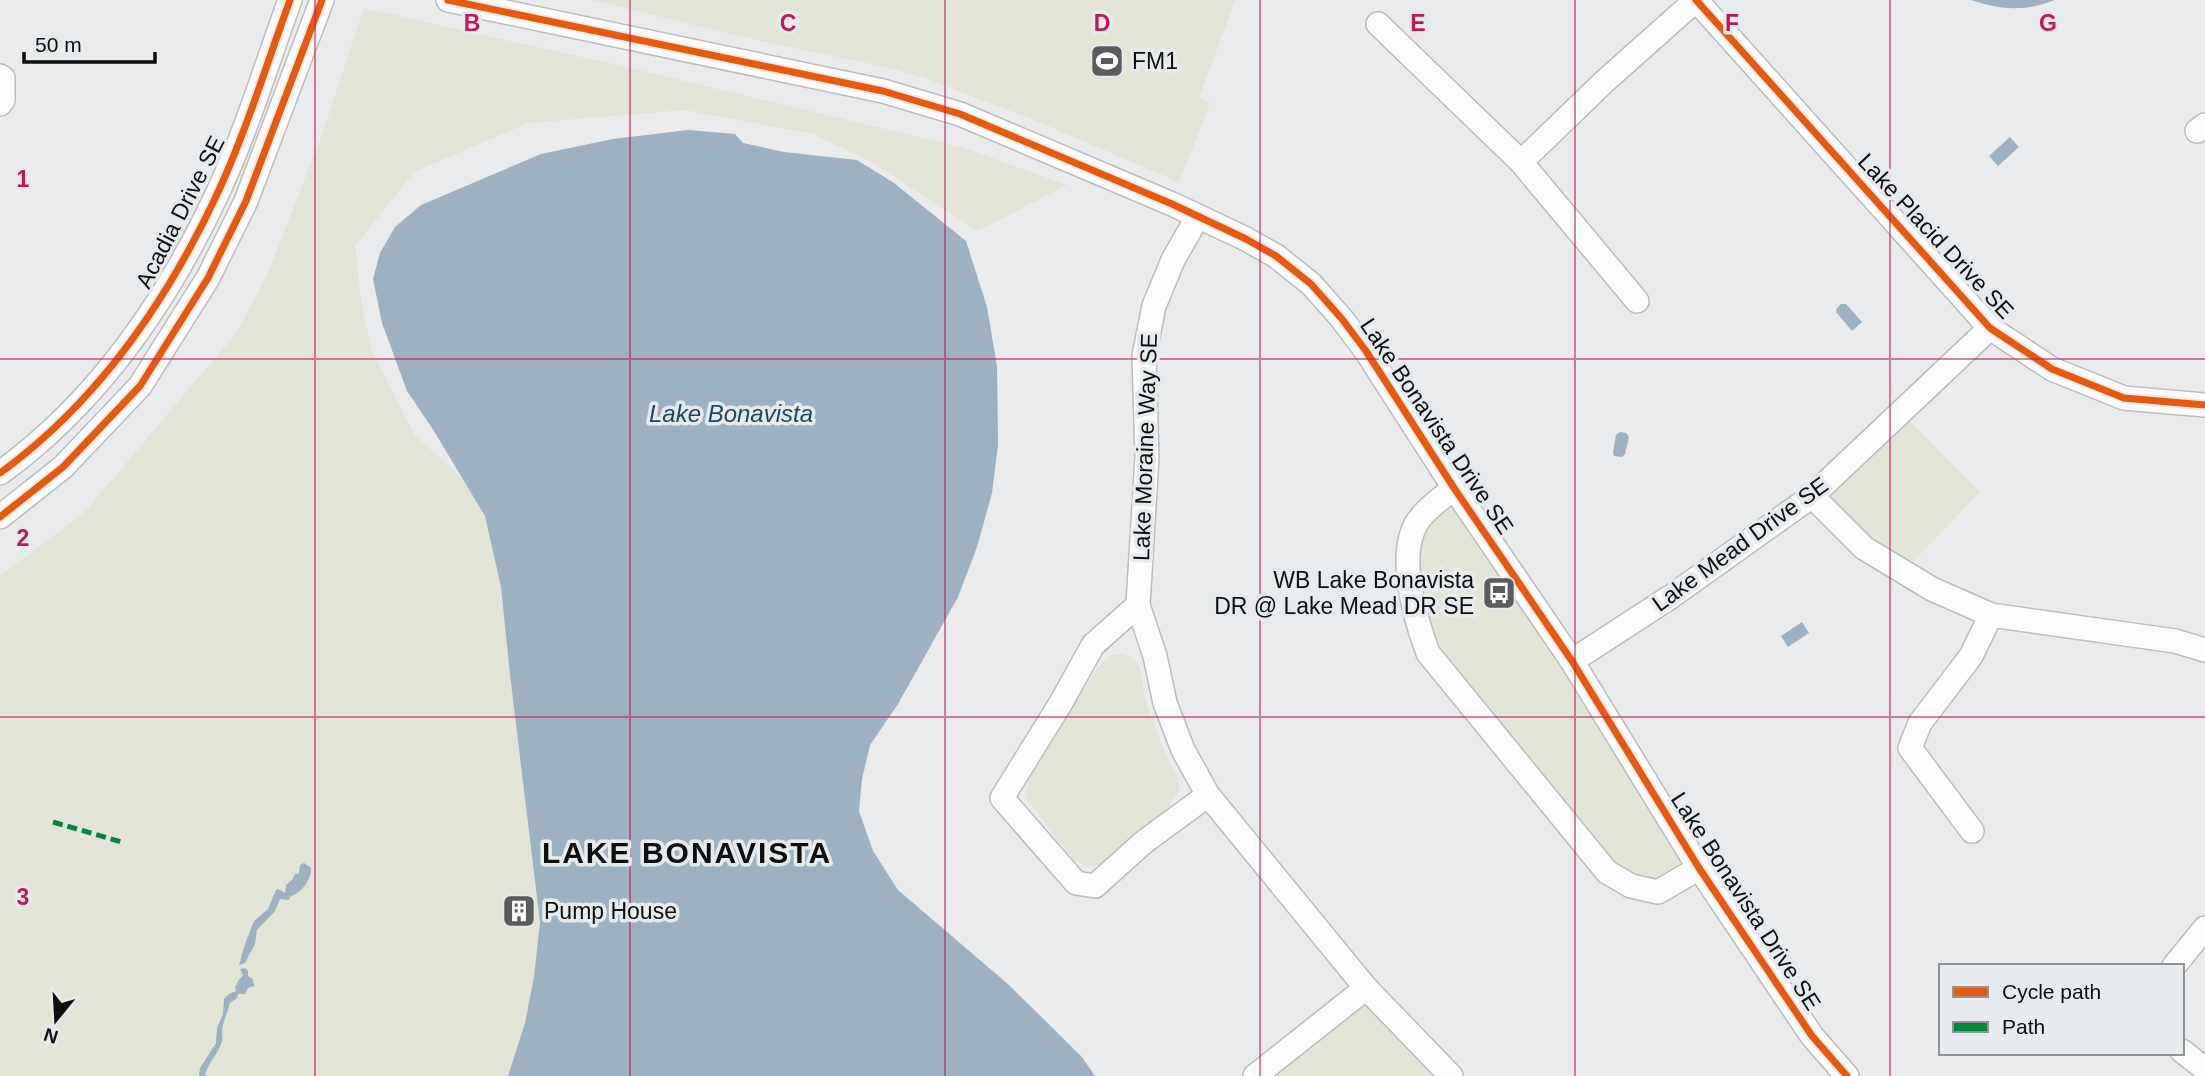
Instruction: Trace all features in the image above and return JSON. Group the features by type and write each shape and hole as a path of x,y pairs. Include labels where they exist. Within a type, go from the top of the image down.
{"street":[{"name":"Acadia Drive SE","path":"0,473 22,457 74,408 137,334 180,267 220,188 290,0"},
{"path":"0,516 63,467 140,386 208,278 246,201 322,0"},
{"name":"Lake Bonavista Drive SE","path":"448,0 922,101 960,114 1198,216 1276,256 1311,284 1366,351 1454,488 1572,661 1699,868 1812,1036 1847,1076"},
{"path":"1521,162 1605,81 1696,0"},
{"name":"Lake Placid Drive SE","path":"1696,0 1990,328 2052,369 2124,398 2205,405"},
{"path":"1378,23 1521,162 1637,301"},
{"path":"0,76 3,78 3,100 0,104"},
{"name":"Lake Moraine Way SE","path":"1198,216 1173,260 1154,306 1144,356 1147,457 1138,605 1155,656 1166,703 1183,750 1209,796 1366,988 1451,1076"},
{"name":"Lake Mead Drive SE","path":"1572,661 1672,596 1812,496 1990,328"},
{"name":"Lake Bonavista Drive SE","path":"1454,488 1420,518 1408,546 1409,580 1416,621 1428,653 1607,872 1631,886 1658,892 1699,868"},
{"path":"1812,496 1864,548 1932,589 1991,615 2175,641 2205,650"},
{"path":"1138,605 1093,645 1002,798 1076,883 1095,886 1144,842 1209,796"},
{"path":"1972,831 1910,748 1920,723 1971,656 1991,615"},
{"path":"2176,964 2205,928"},
{"path":"1255,1076 1366,988"},
{"path":"2184,1052 2205,1069"}],"shaded area":[{"path":"593,0 1235,0 1199,98 1210,103 1179,182 1032,119 925,78"},
{"name":"Lake Bonavista","path":"364,8 964,148 1067,185 978,231 869,161 813,134 685,110 528,123 414,172 355,246 361,299 371,349 414,434 469,485 485,516 501,587 540,922 534,977 525,1023 508,1076 0,1076 0,576 84,513 237,332 269,271 324,129"},
{"path":"1900,411 1980,492 1902,573 1812,496"},
{"path":"1454,488 1699,868 1658,892 1631,886 1416,621 1420,518"},
{"path":"1122,654 1133,658 1140,667 1145,699 1180,790 1165,812 1100,865 1086,867 1073,859 1025,797 1028,779 1098,667 1110,656"},
{"path":"1366,988 1451,1076 1255,1076"}],"water":[{"path":"1971,0 2055,0 2013,8"},
{"name":"Lake Bonavista","path":"688,130 735,134 743,143 784,152 857,160 894,183 966,241 987,307 997,366 998,445 992,493 977,547 958,597 898,704 870,745 862,779 859,811 873,851 898,890 1009,985 1082,1057 1095,1076 508,1076 525,1023 534,977 540,922 501,587 485,516 407,391 382,323 373,279 380,253 395,227 421,205 541,154 613,139"},
{"path":"2010,137 2019,147 1998,166 1989,156"},
{"path":"1841,304 1846,304 1862,322 1852,331 1836,312"},
{"path":"1620,432 1629,437 1622,457 1614,456 1613,452 1616,435"},
{"path":"1802,622 1809,633 1788,647 1781,636"},
{"path":"304,863 311,868 305,885 289,900 280,899 275,911 257,930 255,944 245,963 239,965 254,921 268,909 276,890 285,893 286,885 295,874 299,874 300,865"},
{"path":"245,968 248,976 253,979 254,986 248,988 245,994 238,994 230,1003 220,1046 205,1076 199,1076 200,1068 216,1043 224,999 236,991 238,981 243,975 240,969"}],"marked path":[{"path":"53,822 125,843"}],"cycle path":[{"path":"0,473 69,414 128,345 154,308 219,190 248,120 290,0"},
{"path":"0,517 63,467 140,386 208,278 246,201 322,0"},
{"path":"448,0 883,91 960,114 1172,204 1276,256 1311,284 1366,351 1454,488 1572,661 1699,868 1812,1036 1847,1076"},
{"path":"1696,0 1990,328 2052,369 2124,398 2205,405"}],"place":[{"name":"FM1","path":"1107,61"},
{"name":"WB Lake Bonavista DR @ Lake Mead DR SE","path":"1499,593"},
{"name":"Pump House","path":"519,911"}],"district":[{"name":"LAKE BONAVISTA","path":"687,853"}]}
